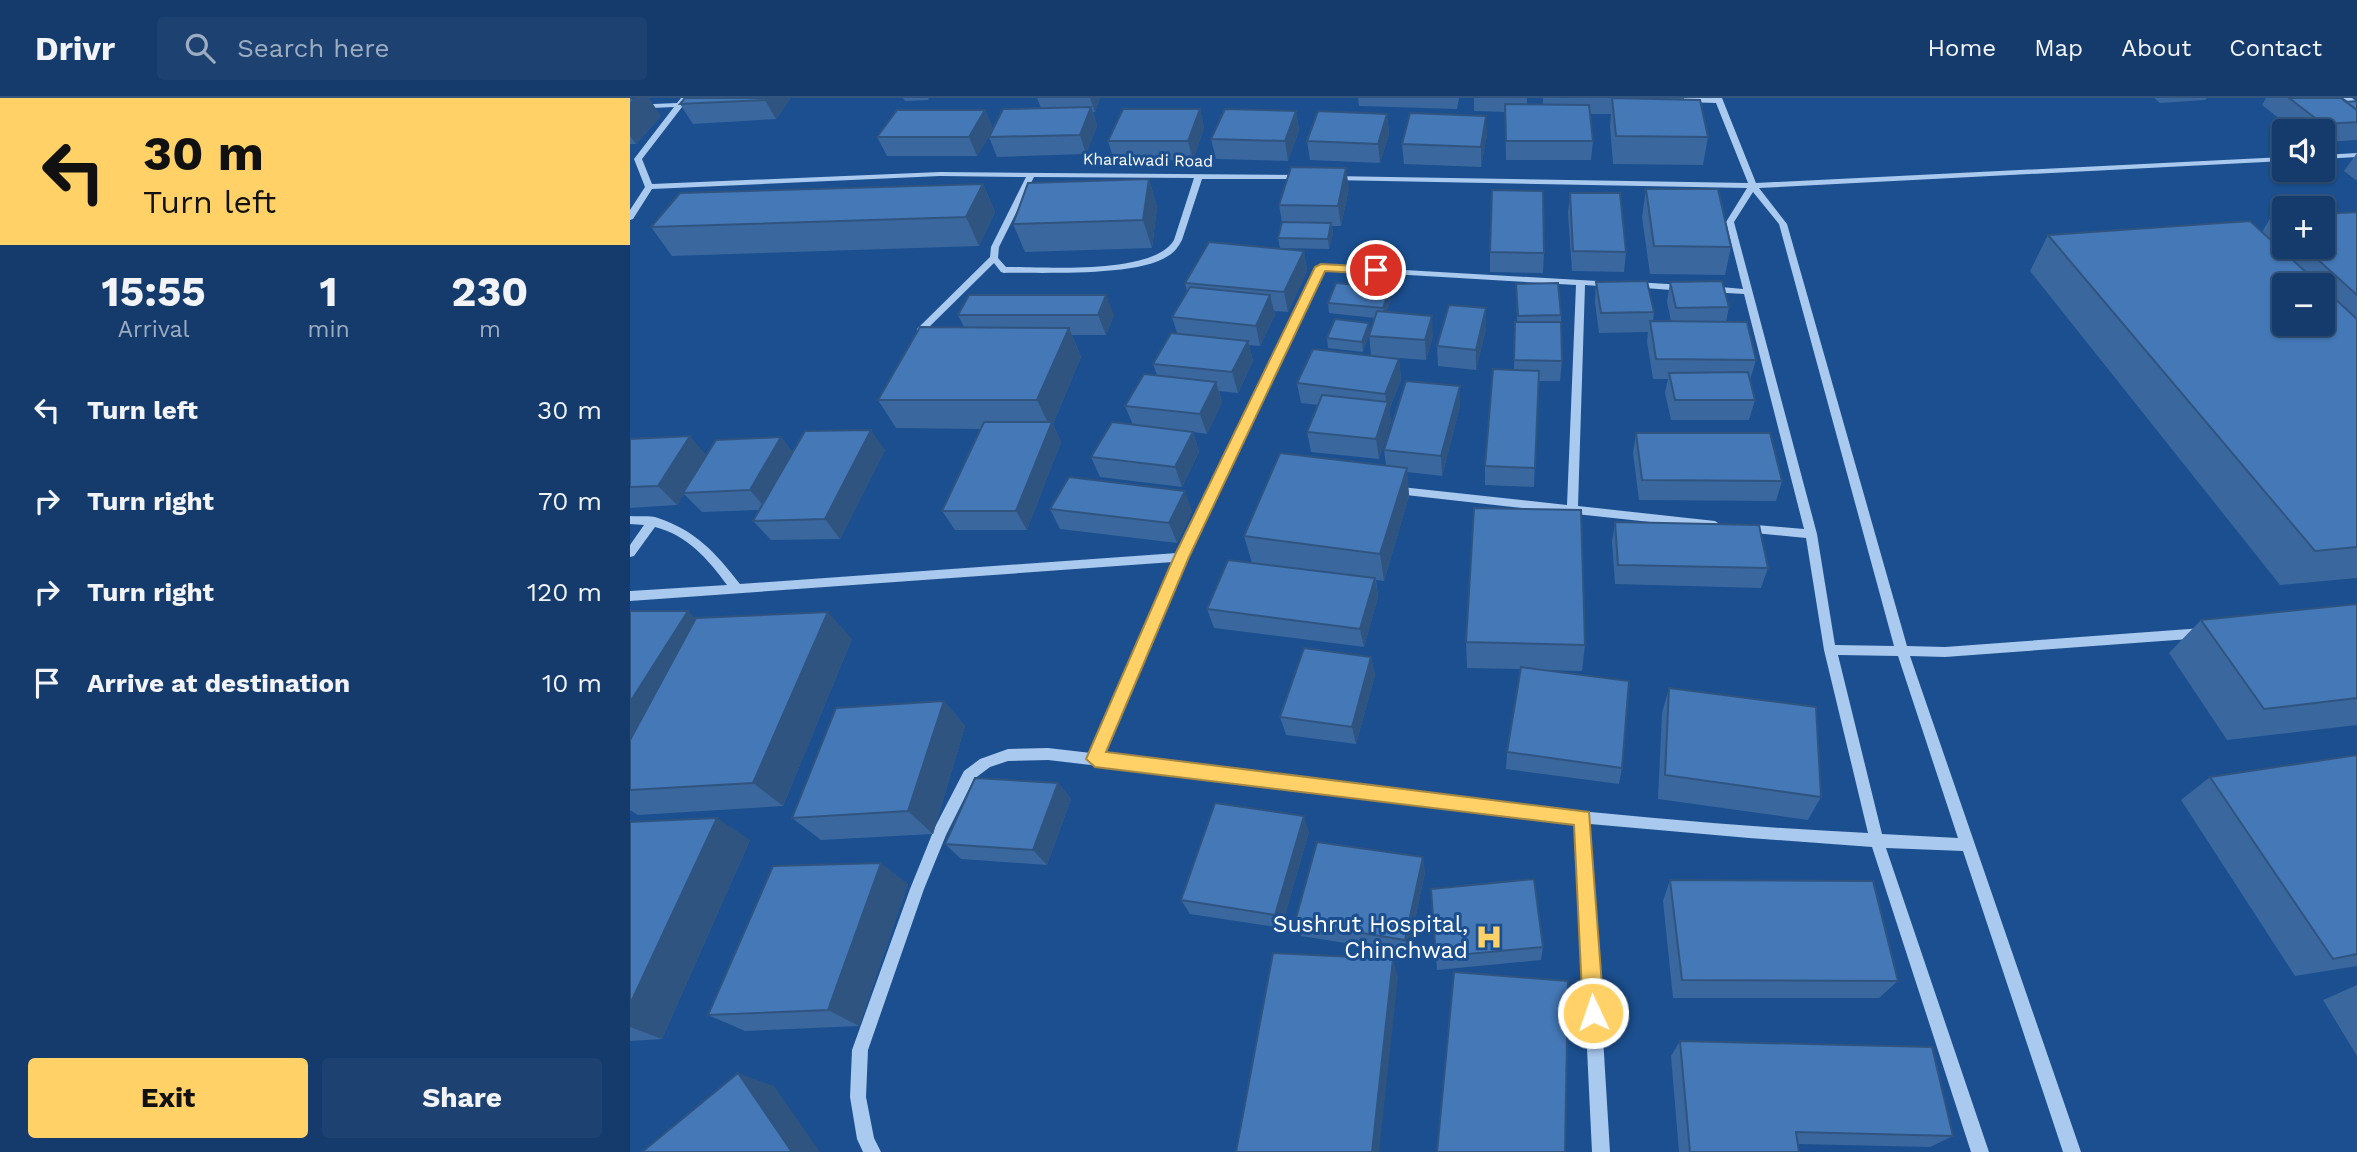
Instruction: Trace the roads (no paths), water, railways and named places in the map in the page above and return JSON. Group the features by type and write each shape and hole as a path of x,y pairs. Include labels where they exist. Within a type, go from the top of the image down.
{"street":[{"path":"2347,98 2357,105"},
{"path":"1680,100 1719,99 1754,186 1783,224 1902,651 2072,1152"},
{"path":"630,107 682,102"},
{"path":"630,217 649,187 634,159 682,102"},
{"path":"2335,156 2357,155"},
{"path":"1324,178 1754,186 2272,160"},
{"name":"Kharalwadi Road","path":"649,187 940,174 1310,177"},
{"path":"920,331 994,258 995,247 1032,174"},
{"path":"994,258 1004,270 1119,267 1158,260 1173,249 1199,175"},
{"path":"1754,186 1730,222 1811,534 1830,650 1877,841 1980,1152"},
{"path":"1095,759 1181,557 1321,267 1748,292"},
{"path":"1572,512 1581,282"},
{"path":"1392,490 1572,512 1811,534"},
{"path":"630,520 654,521 678,530 705,547 737,589"},
{"path":"630,553 654,521"},
{"path":"630,596 1181,557"},
{"path":"1830,650 1945,652 2212,632"},
{"path":"872,1152 866,1139 858,1097 860,1050 940,832 969,775 985,763 1008,755 1048,754 1095,759 1583,818 1877,841 1968,845"},
{"path":"1583,818 1601,1152"}],"place":[{"name":"Sushrut Hospital, Chinchwad","path":"1489,937"}]}
